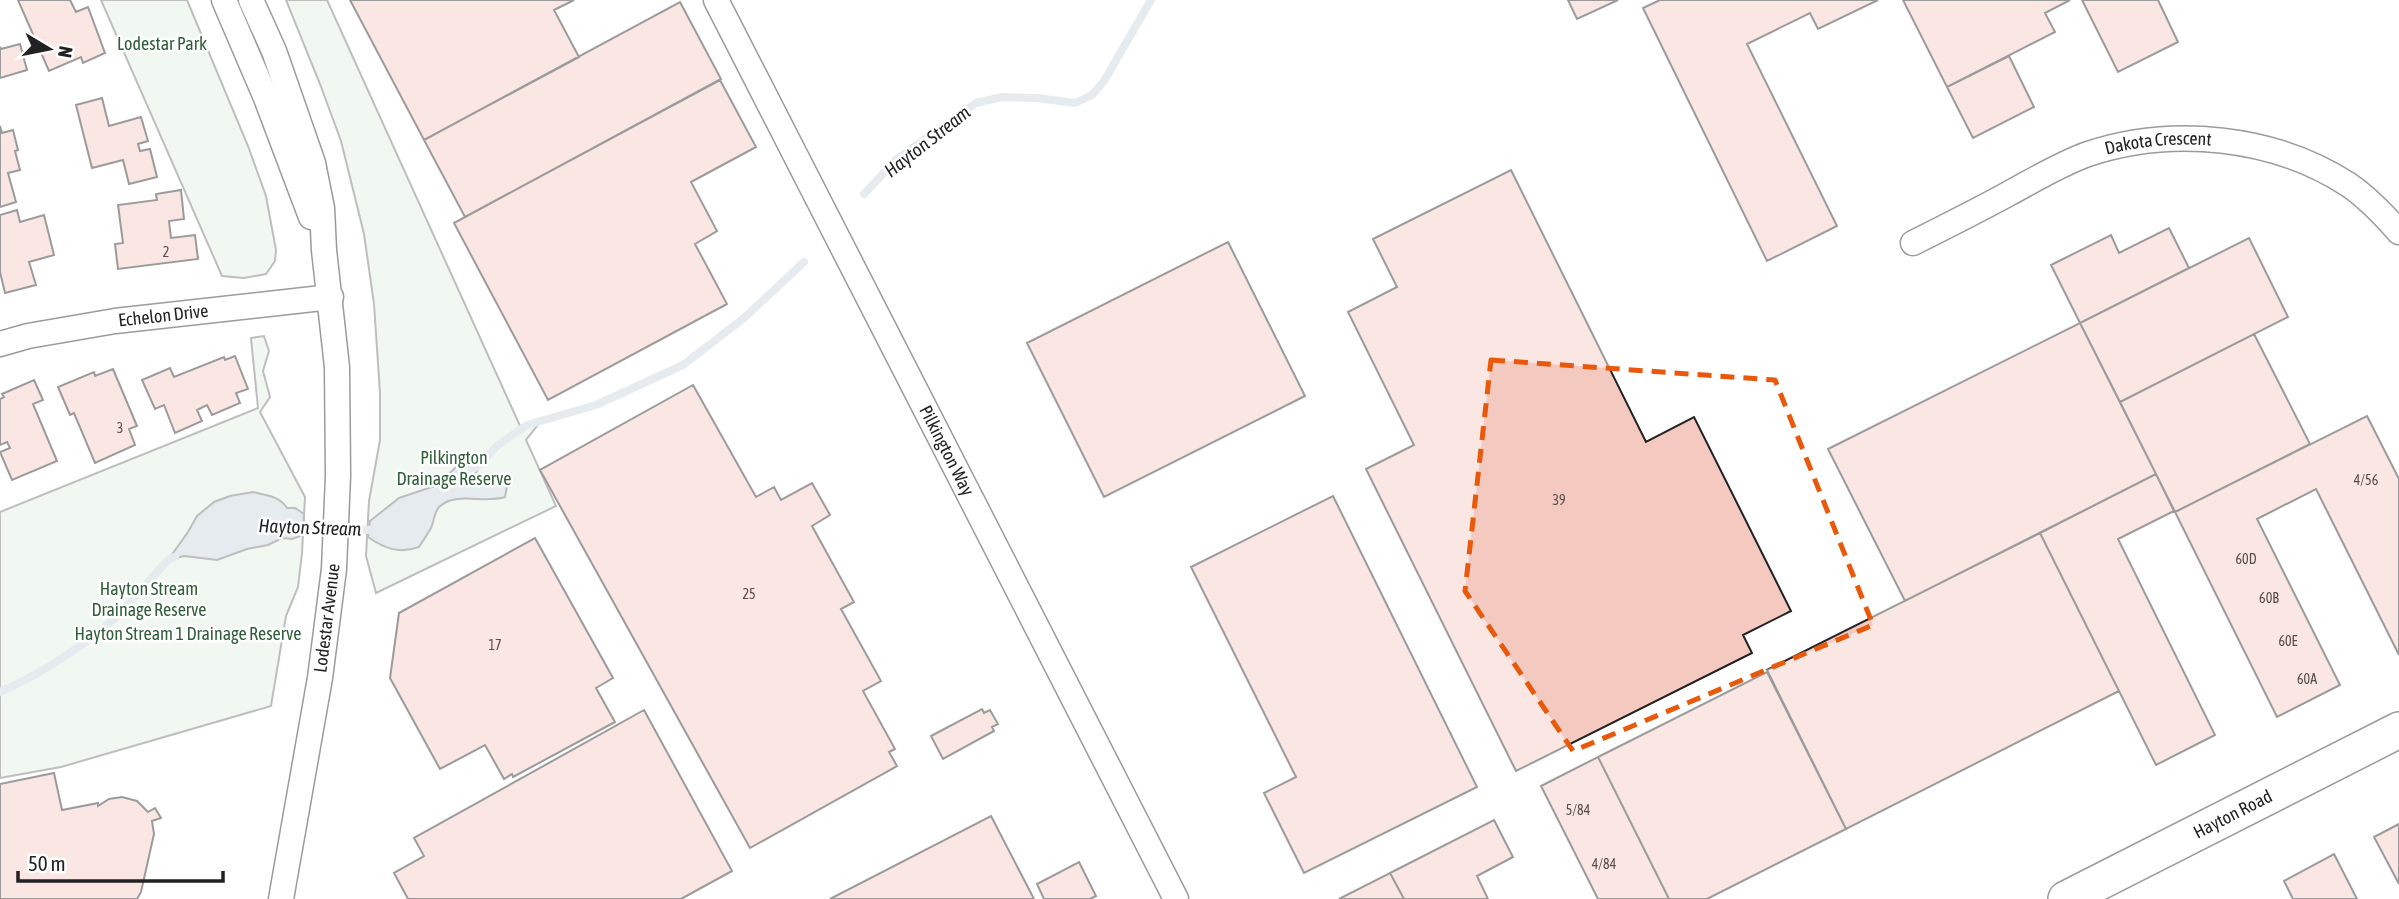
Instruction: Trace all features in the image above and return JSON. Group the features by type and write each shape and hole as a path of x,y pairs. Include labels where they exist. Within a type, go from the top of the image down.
{"street":[{"name":"Lodestar Avenue","path":"224,0 266,97 324,250"},
{"name":"Lodestar Avenue","path":"251,0 274,51 313,163 322,208 337,367 338,499 335,554 320,678 281,899"},
{"name":"Pilkington Way","path":"716,0 1176,899"},
{"name":"Dakota Crescent","path":"1913,243 2087,155 2137,141 2185,138 2233,142 2298,160 2349,185 2375,206 2399,232"},
{"name":"Echelon Drive","path":"0,344 100,323 331,298"},
{"name":"Hayton Road","path":"2066,899 2399,730"}],"highlighted area":[{"path":"1491,360 1775,380 1873,625 1573,751 1465,591"}],"green space":[{"name":"Lodestar Park","path":"101,0 187,0 266,196 276,250 275,261 266,274 244,278 222,276"},
{"name":"Pilkington Drainage Reserve","path":"286,0 327,0 521,428 541,421 526,440 556,506 376,593 366,556 369,501 380,440 380,393 374,304 364,234 341,141"},
{"name":"Hayton Stream Drainage Reserve","path":"264,336 269,351 263,371 270,397 260,412 305,497 298,587 286,616 271,706 61,767 0,778 0,512 258,408 251,338"}],"shaded area":[{"path":"479,465 476,474 483,478 500,477 507,486 505,497 446,502 437,509 431,528 419,547 393,549 368,537 370,521 399,498 438,485 457,466"},
{"path":"253,492 276,498 287,508 295,508 304,514 303,535 292,539 282,538 268,545 217,560 184,556 168,560 197,516 214,502"}],"building":[{"path":"18,0 70,0 76,12 88,7 105,53 83,63 81,57 49,71"},
{"path":"350,0 574,0 554,10 579,57 424,140"},
{"path":"1568,0 1618,0 1577,19"},
{"path":"1660,0 1878,0 1818,29 1810,13 1747,44 1837,226 1767,261 1643,8"},
{"path":"1903,0 2070,0 2045,13 2055,32 1947,87"},
{"path":"2082,0 2158,0 2178,42 2118,72"},
{"path":"680,2 721,79 465,217 424,140"},
{"path":"20,44 27,70 0,78 0,47 1,49"},
{"path":"2009,56 2034,107 1973,138 1947,87"},
{"path":"720,80 756,147 691,182 717,231 695,244 727,304 548,400 454,223"},
{"path":"102,98 109,126 141,117 148,141 138,144 140,151 150,149 157,177 129,184 123,160 92,168 76,105"},
{"path":"0,126 2,133 13,130 20,170 8,173 16,202 0,207"},
{"path":"1511,170 1646,442 1694,417 1791,611 1743,635 1752,653 1516,771 1366,469 1414,445 1348,312 1397,287 1373,239"},
{"path":"181,190 184,219 169,221 171,238 195,235 198,259 118,269 115,244 123,243 118,205 157,200 156,194"},
{"path":"17,210 20,222 44,215 54,255 29,262 36,285 5,293 0,272 0,215"},
{"path":"2169,228 2189,268 2080,323 2051,265 2111,235 2119,253"},
{"path":"2249,238 2288,317 2120,402 2080,323"},
{"path":"1228,242 1305,396 1104,497 1027,343"},
{"path":"2080,323 2156,474 1905,601 1828,449"},
{"path":"2254,334 2310,444 2175,512 2120,402"},
{"path":"235,356 248,389 236,393 240,403 212,415 207,405 197,410 202,421 175,433 164,405 155,409 142,380 170,368 174,377 224,357 225,360"},
{"path":"113,369 137,426 129,429 135,445 95,463 74,413 70,415 58,387 94,372 95,376"},
{"path":"34,380 43,400 33,404 57,461 12,480 0,452 10,448 7,442 0,445 0,399 4,397 2,394"},
{"path":"693,385 756,497 774,487 781,500 812,483 830,515 812,526 854,602 841,609 881,681 863,691 895,749 889,752 897,766 750,848 540,470"},
{"path":"2367,416 2399,479 2399,655 2316,489 2257,519 2340,685 2277,717 2175,512"},
{"path":"2156,474 2174,511 2118,539 2215,735 2156,765 2040,533"},
{"path":"1333,496 1477,787 1304,873 1264,793 1296,777 1191,567"},
{"path":"2040,533 2119,691 1846,829 1767,670"},
{"path":"535,538 613,678 596,688 615,722 513,777 512,774 504,779 485,745 440,769 390,678 399,613"},
{"path":"1767,672 1846,829 1707,899 1669,899 1598,757"},
{"path":"982,709 984,713 990,710 998,724 992,727 994,731 943,759 931,736"},
{"path":"644,710 732,871 681,899 408,899 394,873 424,856 414,838"},
{"path":"1598,757 1669,899 1598,899 1541,786"},
{"path":"54,773 62,810 98,803 98,806 109,799 122,797 137,801 148,812 155,808 161,818 152,821 154,834 137,899 0,899 0,784"},
{"path":"991,816 1034,899 830,899"},
{"path":"1494,820 1513,857 1477,876 1488,899 1404,899 1390,873"},
{"path":"2399,824 2399,884 2374,837"},
{"path":"2334,854 2357,899 2293,899 2284,881"},
{"path":"1079,862 1096,896 1090,899 1044,899 1037,884"},
{"path":"1390,873 1404,899 1339,899"}],"waterway":[{"name":"Hayton Stream","path":"864,194 897,159 976,103 1002,97 1075,103 1092,95 1104,81 1151,0"},
{"name":"Hayton Stream","path":"471,470 498,445 527,425 596,405 683,365 744,318 804,262"},
{"name":"Hayton Stream","path":"295,527 376,528"},
{"name":"Hayton Stream","path":"0,692 47,668 76,649 117,616 168,560 175,557"}],"park label":[{"name":"Hayton Stream 1 Drainage Reserve","path":"188,634"}]}
